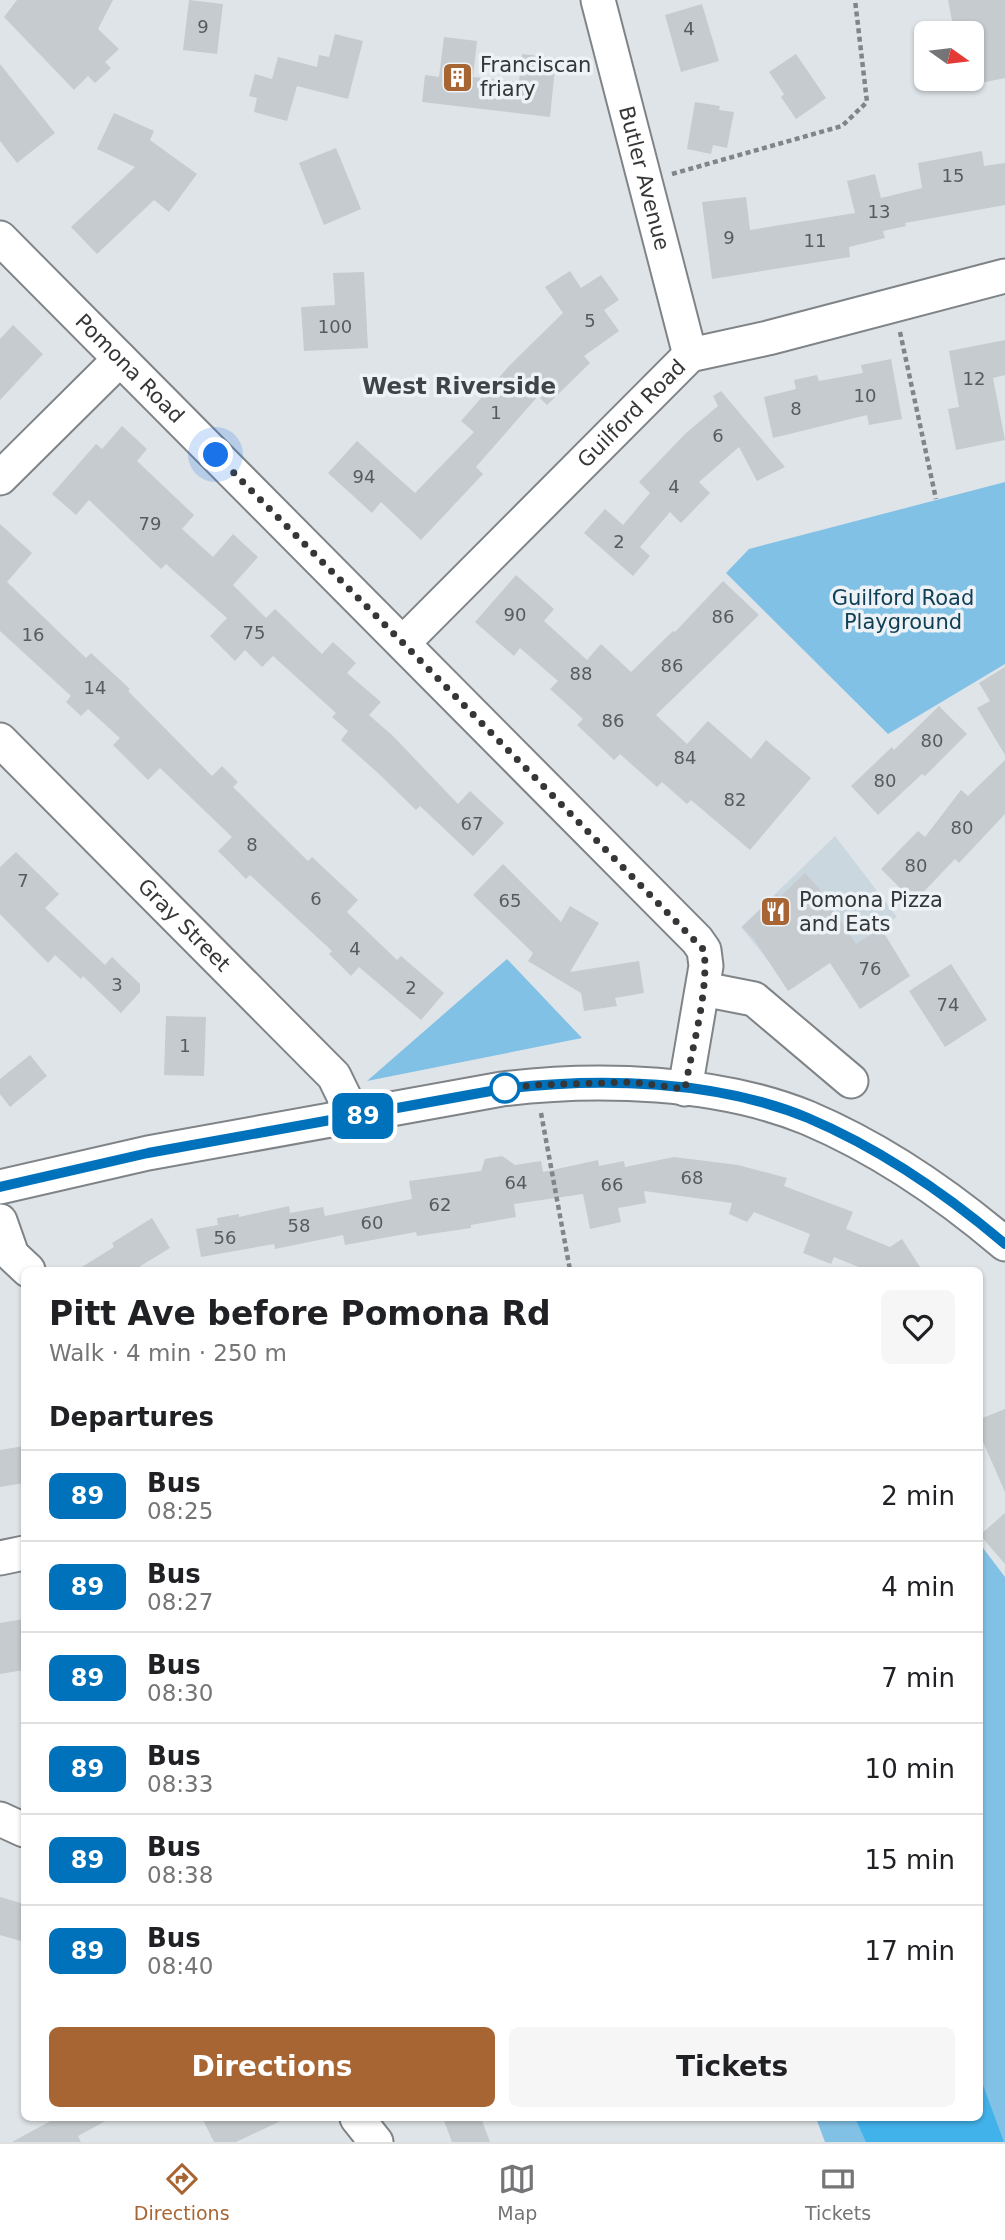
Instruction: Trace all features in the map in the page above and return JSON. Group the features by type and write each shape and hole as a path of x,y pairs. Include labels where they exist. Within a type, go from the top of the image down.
{"street":[{"name":"Butler Avenue","path":"598,0 690,355"},
{"name":"Pomona Road","path":"0,238 697,940 704,950 706,966 685,1089"},
{"name":"Guilford Road","path":"403,643 690,355 768,338 1005,276"},
{"path":"0,478 120,359"},
{"name":"Gray Street","path":"0,740 334,1076 354,1118"},
{"path":"703,989 754,999 851,1081"},
{"path":"0,1187 148,1153 534,1085 632,1082 724,1094 806,1117 850,1137 929,1183 1005,1244"},
{"path":"0,1221 12,1255 25,1267"},
{"path":"0,1558 21,1554"},
{"path":"0,1819 21,1829"},
{"path":"359,2121 376,2142"}],"path":[{"path":"645,182 842,126 867,102 855,0"},
{"path":"894,304 936,499"},
{"path":"534,1085 545,1128 569,1267"}],"shaded area":[{"path":"835,836 897,917 791,989 741,927"},
{"path":"983,2085 1004,2142 866,2142 856,2121 983,2121"}],"green space":[{"name":"Guilford Road Playground","path":"1005,482 1005,664 888,734 726,573 749,549"},
{"path":"507,959 582,1038 367,1081"},
{"path":"983,1548 1005,1577 1005,2142 825,2142 817,2121 983,2121"}],"building":[{"path":"17,0 113,0 98,29 119,49 105,62 111,68 95,83 88,76 74,90 4,17"},
{"path":"189,0 223,4 217,54 183,50"},
{"path":"948,0 1005,0 1005,78 984,82 984,21 952,21"},
{"path":"702,4 719,61 681,72 665,15"},
{"path":"335,34 363,41 348,99 297,86 287,121 254,112 257,98 249,96 255,74 272,79 278,57 317,67 319,55 329,57"},
{"name":"Franciscan friary","path":"444,37 477,41 473,77 519,82 522,54 556,58 550,117 422,102 425,75 439,77"},
{"path":"796,54 826,98 796,119 769,72"},
{"path":"0,64 55,133 17,163 0,141"},
{"path":"695,102 720,106 719,110 734,112 727,148 713,145 711,154 687,149"},
{"path":"114,113 154,131 150,140 197,174 169,212 154,200 97,254 71,227 135,167 97,149"},
{"path":"336,148 361,209 324,225 299,163"},
{"path":"982,151 984,166 1005,163 1005,205 905,223 906,226 883,231 885,238 849,247 850,257 712,279 702,202 746,197 750,230 855,213 847,181 875,174 881,198 922,188 918,163"},
{"path":"570,271 581,288 601,275 619,300 604,310 619,331 584,356 590,363 547,405 538,396 476,467 483,474 421,540 381,502 372,513 328,473 357,441 415,493 474,432 461,421 510,365 563,313 545,287"},
{"path":"364,272 368,348 304,351 301,307 335,305 333,273"},
{"path":"13,325 43,354 0,400 0,339"},
{"path":"1005,340 1005,375 993,378 1005,440 956,450 948,409 959,407 949,351"},
{"path":"891,359 902,419 869,425 867,415 773,438 764,397 796,389 794,380 817,375 819,381 863,373 861,365"},
{"path":"721,391 785,467 757,481 739,447 699,482 710,493 681,523 670,512 640,547 650,556 633,576 584,533 605,509 623,525 650,493 639,482 686,433 718,406 713,396"},
{"path":"122,426 147,449 137,461 194,515 182,529 213,557 233,534 258,557 233,585 266,618 275,609 322,654 333,642 356,663 347,673 381,702 369,715 392,735 458,804 470,791 504,823 473,856 420,806 416,810 341,740 348,731 332,717 336,713 273,656 262,667 245,650 235,661 210,636 227,618 166,564 161,569 89,500 76,515 52,494 96,444 102,449"},
{"path":"0,524 32,553 7,582 86,658 91,653 130,689 128,691 212,776 222,766 238,782 233,787 308,861 312,857 358,900 347,912 397,960 401,956 444,993 421,1020 359,967 351,976 329,954 332,951 250,875 246,879 218,851 232,837 160,768 148,780 113,745 120,738 88,709 81,716 66,702 71,696 0,631"},
{"path":"516,575 554,609 544,621 587,660 601,644 631,672 675,632 723,581 759,615 656,715 687,744 708,721 751,759 766,740 811,778 750,850 691,800 687,804 662,782 657,787 620,754 614,760 577,725 583,719 550,689 558,681 520,648 514,656 475,622"},
{"path":"1005,667 1005,755 977,708 990,701 979,683"},
{"path":"939,706 967,734 925,776 922,774 878,815 851,786 892,747 894,750"},
{"path":"1005,760 1005,814 959,863 955,859 914,902 881,869 918,831 925,837 961,790 968,796"},
{"path":"16,852 59,894 45,908 105,965 112,957 140,984 140,992 121,1013 83,976 81,979 55,955 48,963 0,914 0,867"},
{"path":"503,864 561,922 570,906 599,923 570,972 639,961 644,993 615,998 617,1006 584,1011 581,993 528,961 533,953 473,895"},
{"path":"805,873 818,887 856,944 881,928 910,976 860,1009 830,963 788,991 754,939 742,927 777,894 780,897"},
{"path":"951,964 987,1020 945,1047 909,991"},
{"path":"166,1016 206,1017 204,1076 164,1075"},
{"path":"30,1055 47,1076 10,1107 0,1094 0,1079"},
{"path":"502,1156 515,1165 541,1161 543,1172 598,1160 599,1166 624,1161 625,1167 674,1157 738,1165 787,1178 784,1186 853,1212 846,1229 890,1247 902,1239 920,1267 859,1267 834,1257 831,1264 803,1253 810,1234 754,1212 747,1222 729,1214 732,1203 644,1191 646,1203 618,1208 621,1222 590,1229 583,1194 514,1204 516,1217 471,1225 471,1228 417,1236 416,1232 345,1245 343,1235 275,1249 274,1244 201,1257 196,1229 218,1225 217,1218 239,1214 239,1217 289,1206 290,1213 323,1207 325,1216 412,1199 409,1181 481,1171 485,1159"},
{"path":"152,1218 170,1248 139,1267 82,1267 114,1247 112,1243"},
{"path":"1005,1409 1005,1492 983,1442 983,1418"},
{"path":"21,1446 21,1484 0,1487 0,1450"},
{"path":"1005,1513 1005,1564 983,1538 983,1532"},
{"path":"21,1620 21,1670 0,1674 0,1623"},
{"path":"0,1897 21,1903 21,1941 0,1935"},
{"path":"50,2121 106,2121 78,2136 81,2142 12,2142"},
{"path":"204,2121 281,2121 236,2142 214,2142"},
{"path":"444,2121 482,2121 490,2142 452,2142"}],"bus line":[{"name":"89","path":"0,1187 148,1153 354,1118 502,1089 534,1085 632,1082 724,1094 806,1117 850,1137 929,1183 1005,1244"}],"place":[{"name":"Franciscan friary","path":"457,77"},
{"name":"Pomona Pizza and Eats","path":"776,912"}],"district":[{"name":"West Riverside","path":"459,386"}],"route":[{"path":"216,455 704,950 706,966 703,989 685,1089 632,1082 534,1085 502,1089 505,1088"}]}
